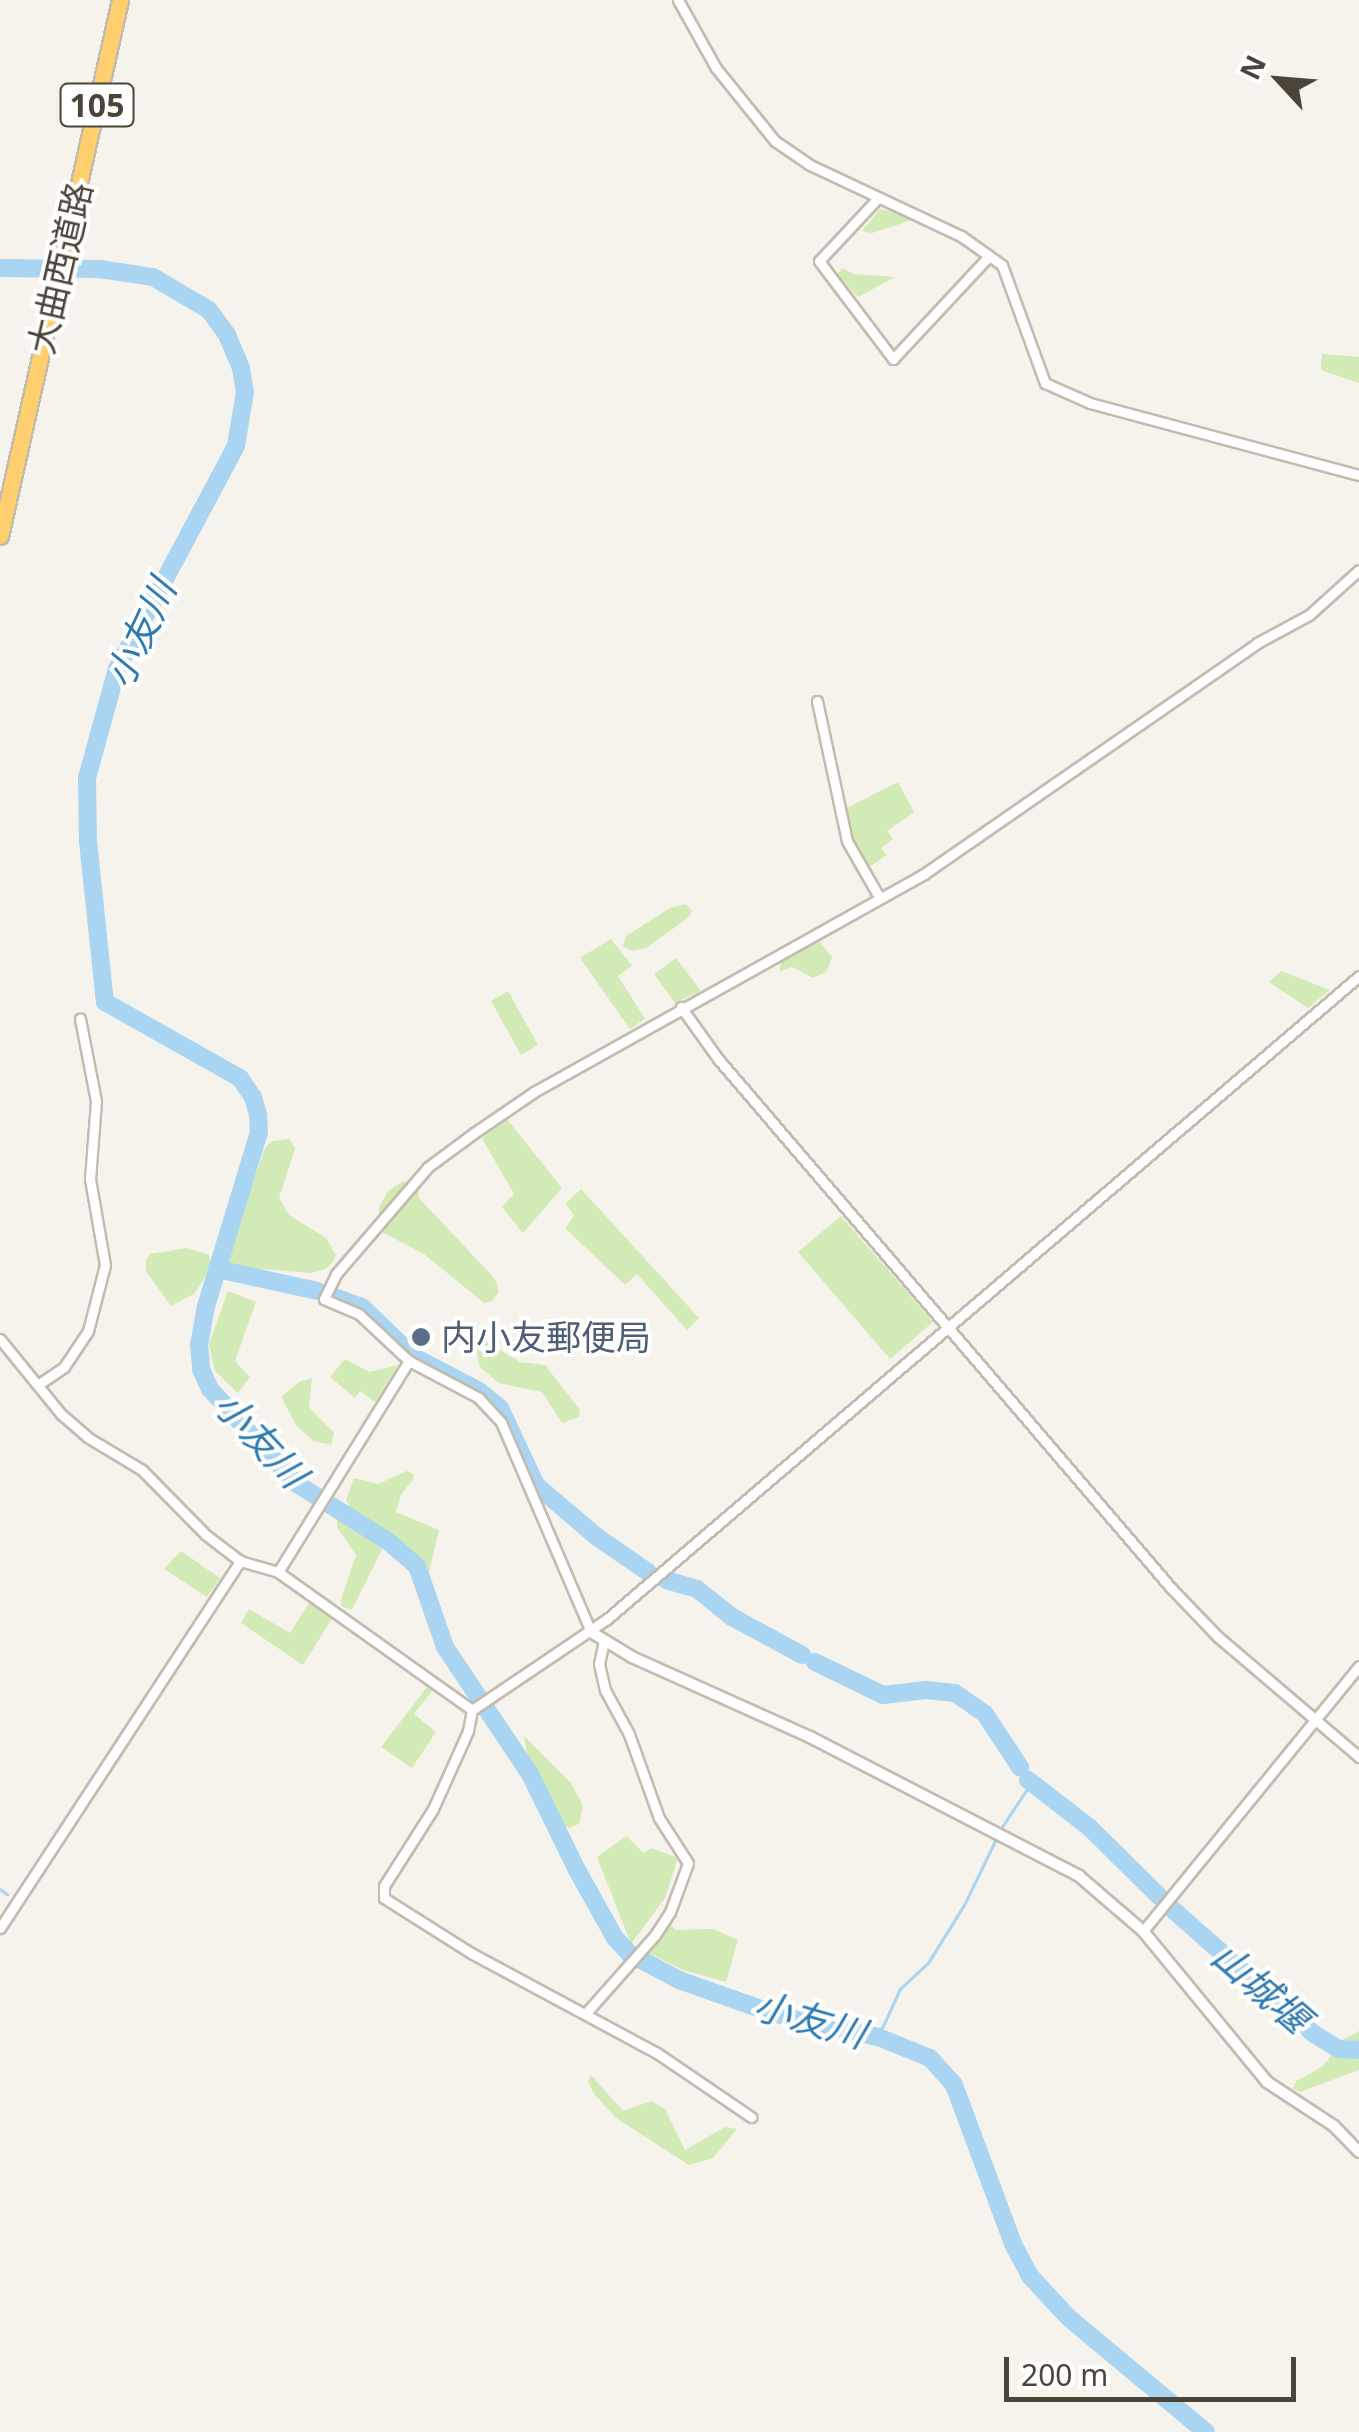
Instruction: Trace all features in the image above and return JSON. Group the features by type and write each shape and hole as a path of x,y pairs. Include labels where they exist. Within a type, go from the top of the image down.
{"highway":[{"name":"大曲西道路","path":"0,536 120,0"}],"street":[{"path":"678,0 716,68 758,126 810,165 948,229 1007,271 1045,383 1090,402 1359,475"},
{"path":"878,198 819,260 894,359 989,256"},
{"path":"1359,570 1309,615 1257,643 924,874 534,1092 474,1133 428,1167 359,1244 324,1299 360,1314 409,1360 478,1398 502,1422 591,1632 810,1737 1079,1876 1143,1931 1267,2082 1334,2126 1359,2152"},
{"path":"818,700 847,841 879,898"},
{"path":"751,2117 656,2053 471,1953 384,1898 384,1886 434,1809 468,1730 472,1710 591,1632 1359,976"},
{"path":"681,1008 719,1060 951,1326 1172,1589 1217,1636 1359,1757"},
{"path":"39,1384 64,1367 88,1331 105,1265 90,1179 96,1101 80,1019"},
{"path":"0,1338 86,1436 142,1470 206,1535 240,1560 278,1572 472,1710"},
{"path":"278,1572 409,1360"},
{"path":"0,1928 240,1560"},
{"path":"586,2014 655,1935 670,1912 688,1863 660,1818 629,1734 605,1690 599,1664 604,1640"},
{"path":"1143,1931 1359,1666"}],"green space":[{"path":"880,209 912,220 872,233 862,231"},
{"path":"842,268 854,274 895,277 858,297 838,275"},
{"path":"1322,354 1359,357 1359,383 1321,370"},
{"path":"898,782 914,812 887,831 893,839 881,848 887,855 868,868 851,835 847,808"},
{"path":"686,904 692,911 688,918 646,948 632,951 623,946 626,936 670,908"},
{"path":"611,939 632,966 618,976 645,1019 630,1029 580,958"},
{"path":"820,942 832,957 827,971 813,978 792,967 779,972 782,960"},
{"path":"676,958 701,991 675,1003 654,974"},
{"path":"1281,971 1330,990 1308,1008 1269,982"},
{"path":"508,991 538,1045 521,1055 491,1001"},
{"path":"507,1119 562,1188 523,1233 502,1207 514,1194 482,1138"},
{"path":"290,1139 295,1149 279,1198 289,1215 326,1238 336,1255 333,1262 326,1269 311,1273 229,1266 226,1260 265,1148 272,1141"},
{"path":"404,1181 418,1188 419,1198 495,1279 499,1292 492,1301 484,1303 424,1254 380,1231 379,1207 388,1191"},
{"path":"581,1189 699,1318 687,1330 637,1274 625,1285 565,1228 574,1216 566,1203"},
{"path":"841,1216 933,1322 890,1359 798,1252"},
{"path":"187,1248 209,1255 211,1268 194,1294 171,1306 146,1271 146,1260 150,1254"},
{"path":"228,1291 256,1302 235,1361 250,1377 238,1393 215,1371 209,1344"},
{"path":"485,1341 520,1362 545,1365 580,1410 579,1417 562,1423 542,1392 499,1383 480,1367 475,1342"},
{"path":"345,1359 370,1372 398,1365 375,1402 360,1391 355,1398 330,1377"},
{"path":"312,1378 309,1407 334,1433 331,1445 313,1441 296,1425 281,1397 299,1382"},
{"path":"407,1471 414,1474 413,1479 401,1495 396,1512 439,1530 429,1572 423,1570 422,1561 410,1549 353,1514 346,1500 354,1478 378,1484"},
{"path":"337,1519 370,1535 382,1549 352,1610 341,1606 341,1600 356,1555 337,1527"},
{"path":"181,1551 220,1578 207,1597 164,1569"},
{"path":"311,1600 335,1614 303,1665 241,1623 249,1609 290,1633"},
{"path":"427,1687 433,1690 414,1714 436,1732 412,1768 381,1747"},
{"path":"524,1736 571,1783 583,1806 579,1824 568,1828 562,1824 527,1754"},
{"path":"626,1836 644,1853 651,1848 678,1858 665,1898 631,1944 597,1857"},
{"path":"669,1923 676,1930 713,1929 738,1940 726,1982 683,1970 648,1953"},
{"path":"1359,2031 1359,2070 1300,2092 1293,2089 1296,2081 1322,2067 1344,2039"},
{"path":"591,2075 623,2111 651,2101 665,2109 685,2150 725,2127 737,2129 713,2158 689,2165 616,2118 594,2094 588,2082"}],"waterway":[{"name":"小友川","path":"0,268 100,269 153,277 209,310 227,335 241,368 245,392 236,446 117,669 87,778 88,841 105,1002 240,1078 253,1097 258,1115 259,1132 206,1306 199,1344 201,1369 210,1389 297,1484 389,1542 417,1566 445,1647 530,1774 577,1870 615,1938 630,1954 679,1980 772,2013 878,2037 930,2058 954,2085 1013,2244 1030,2276 1069,2318 1206,2432"},
{"name":"山城堰","path":"217,1269 318,1291"},
{"name":"山城堰","path":"334,1297 362,1307 414,1357 479,1391 500,1408 536,1485 597,1537 648,1572"},
{"name":"山城堰","path":"666,1580 697,1589 732,1617 802,1655"},
{"name":"山城堰","path":"815,1662 883,1695 926,1690 955,1693 985,1714 1020,1767"},
{"name":"山城堰","path":"1028,1780 1090,1828 1160,1897"},
{"path":"1002,1827 1031,1783"},
{"path":"878,2037 900,1989 928,1963 964,1905 996,1839"},
{"path":"0,1889 7,1894"},
{"name":"山城堰","path":"1171,1908 1314,2034 1339,2049 1359,2050"}],"place":[{"name":"内小友郵便局","path":"421,1337"}]}
